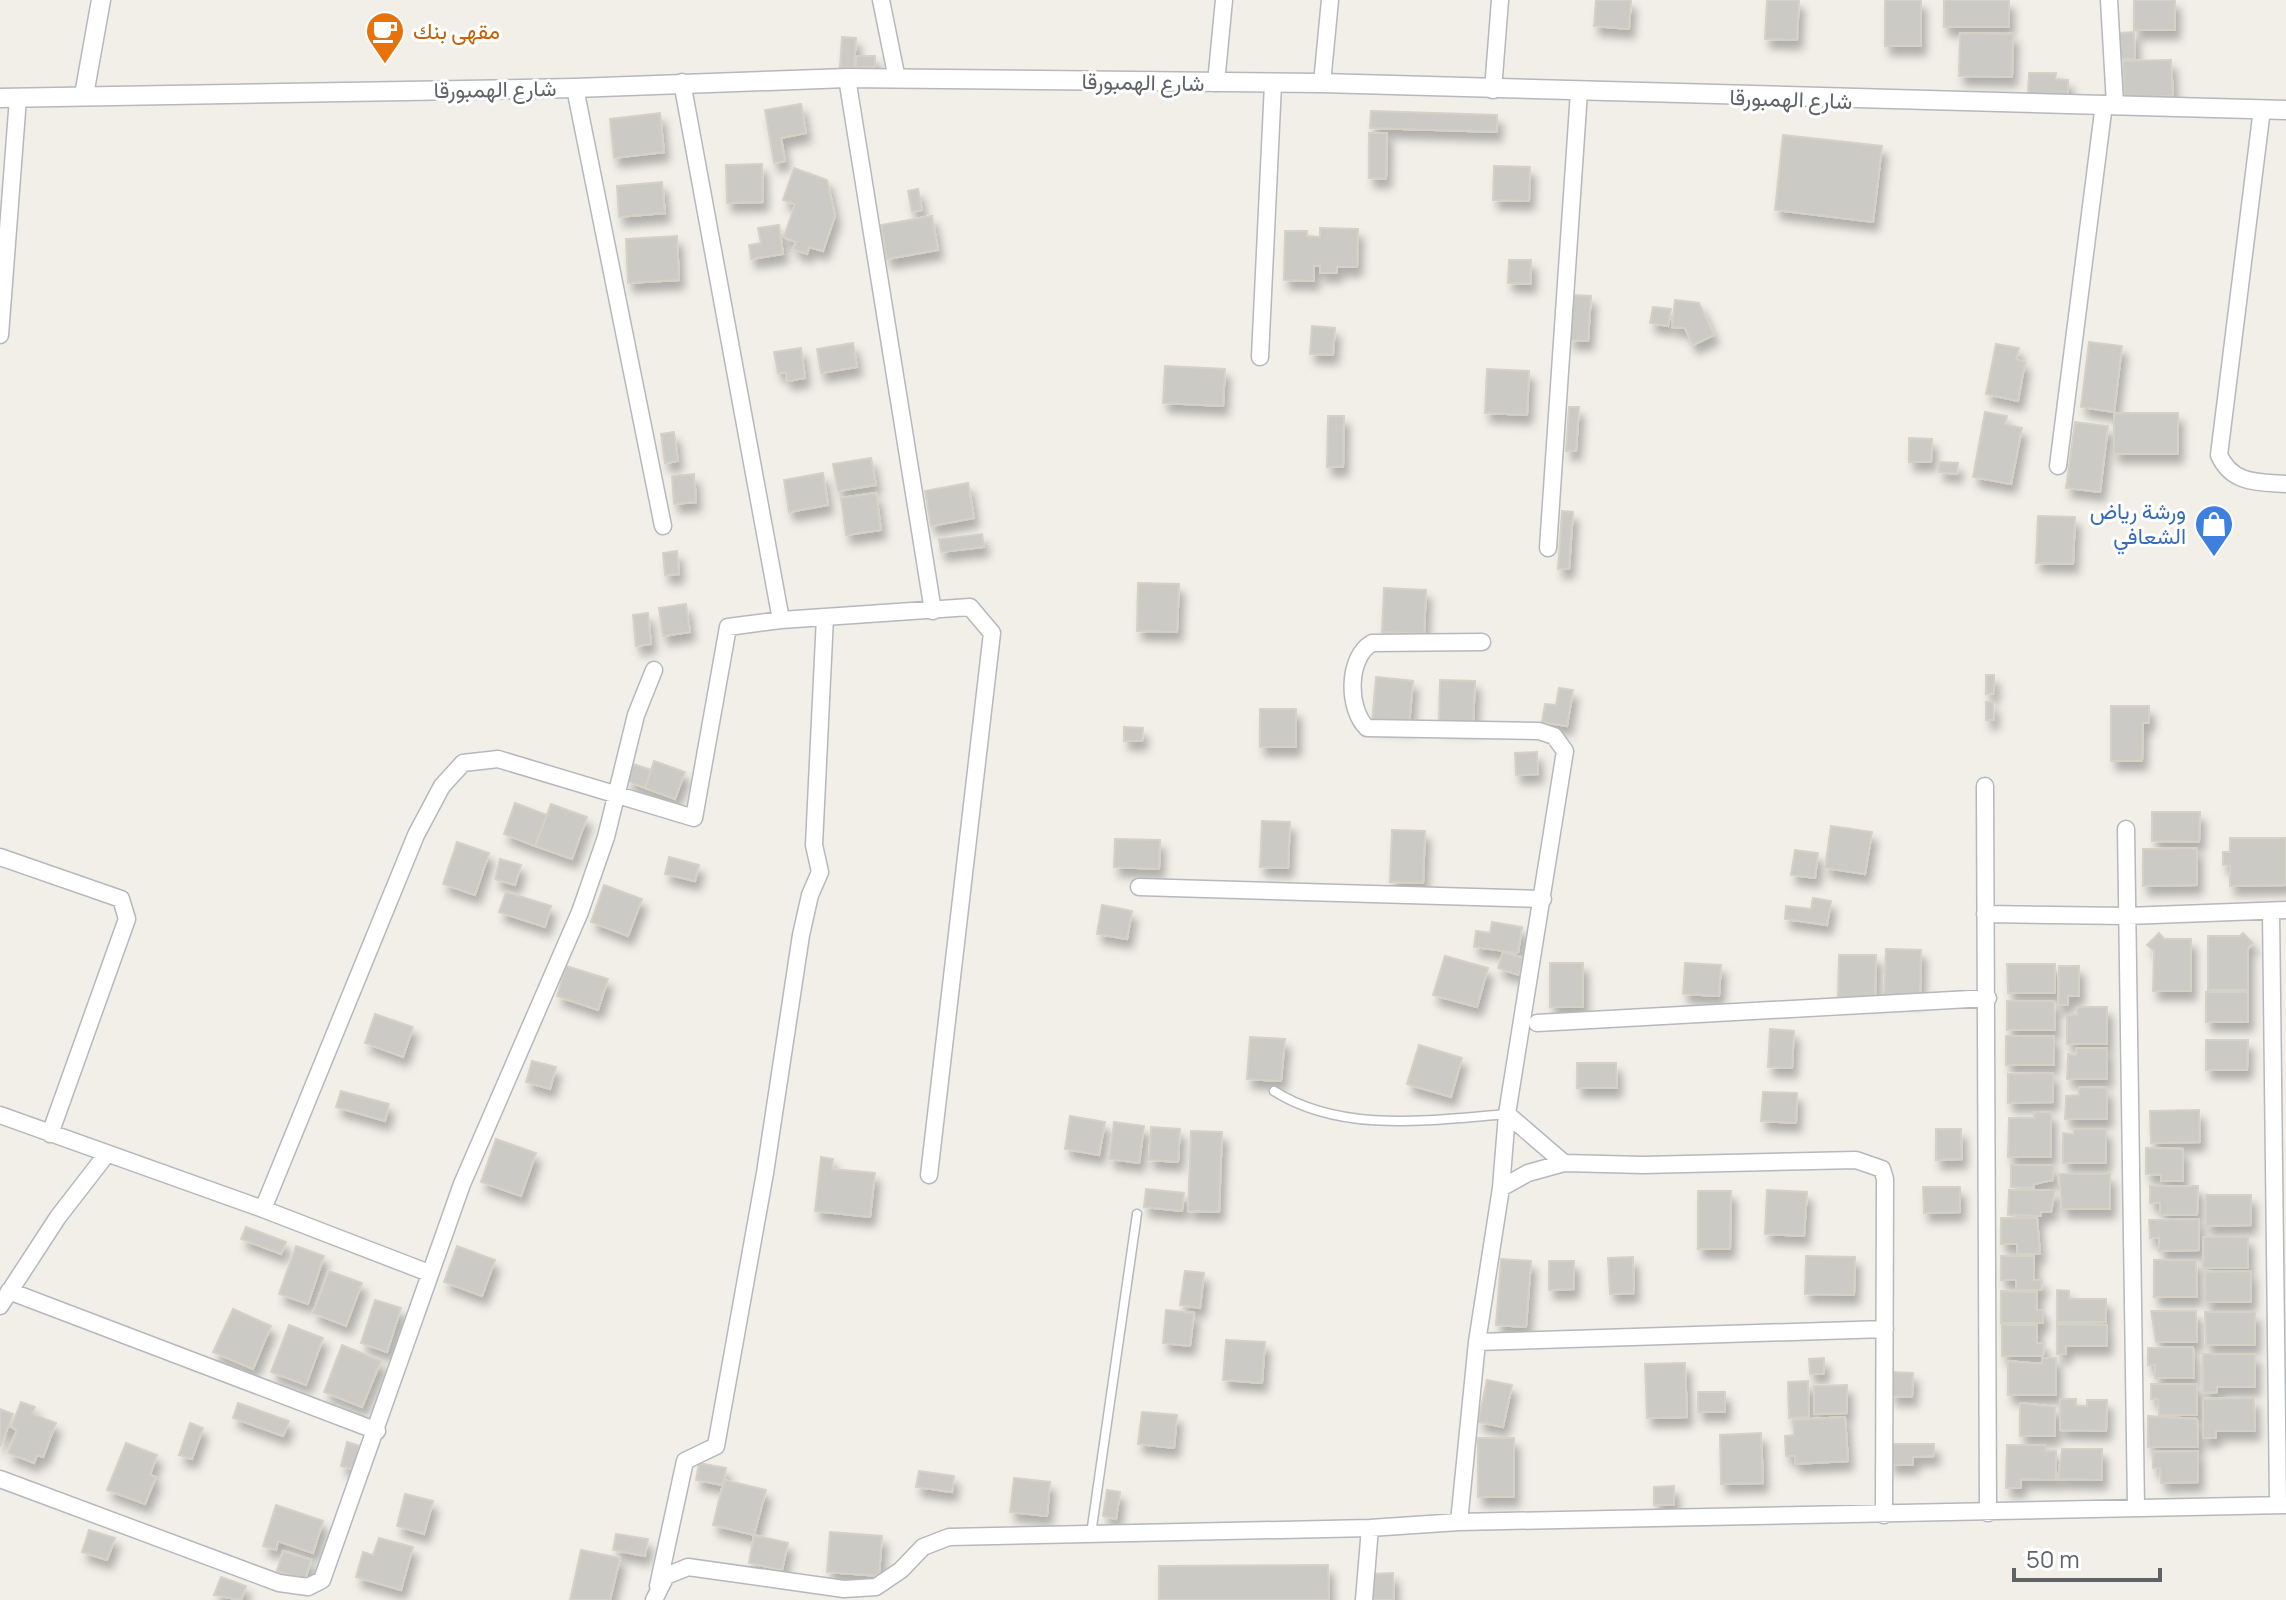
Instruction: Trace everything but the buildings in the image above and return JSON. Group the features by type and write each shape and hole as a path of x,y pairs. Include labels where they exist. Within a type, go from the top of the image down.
{"street":[{"path":"84,95 101,0"},
{"path":"881,0 897,79"},
{"path":"1216,83 1224,0"},
{"path":"1322,83 1330,0"},
{"path":"1493,90 1500,0"},
{"path":"2058,466 2110,104 2109,0"},
{"path":"847,78 933,611"},
{"name":"شارع الهمبورقا","path":"9,98 575,88 847,78 1322,83 2286,110"},
{"path":"682,82 781,620"},
{"path":"1260,357 1273,84"},
{"path":"575,88 663,526"},
{"path":"1548,548 1579,92"},
{"path":"0,335 9,98"},
{"path":"2262,109 2219,455 2226,471 2244,481 2286,484"},
{"path":"263,1209 416,835 442,786 463,763 498,759 694,818 728,627 781,620 970,607 992,633 929,1175"},
{"path":"656,1594 685,1461 716,1446 765,1173 801,935 810,895 820,872 814,845 825,617"},
{"path":"1459,1522 1477,1342 1501,1188 1507,1114 1564,775 1565,751 1561,742 1539,731 1379,731 1367,728 1356,709 1353,689 1357,660 1372,643 1482,642"},
{"path":"0,1479 279,1583 308,1587 322,1580 462,1184 580,912 618,795 636,715 654,670"},
{"path":"1985,786 1988,1513"},
{"path":"2126,829 2136,1507"},
{"path":"0,857 121,899 127,910 127,919 50,1134"},
{"path":"1139,887 1543,899"},
{"path":"656,1594 666,1576 688,1567 844,1589 876,1587 901,1570 923,1547 949,1537 2282,1504 2278,911 2127,916 1985,914"},
{"path":"1537,1023 1988,998"},
{"path":"1507,1114 1564,1163"},
{"path":"0,1115 263,1209 429,1273"},
{"path":"106,1155 58,1217 4,1298 377,1431"},
{"path":"1501,1188 1528,1173 1564,1163 1643,1165 1856,1160 1882,1169 1885,1179 1884,1515"},
{"path":"1477,1342 1885,1329"},
{"path":"1364,1600 1370,1528"}],"lane":[{"path":"1274,1091 1295,1104 1349,1117 1409,1122 1507,1114"},
{"path":"1091,1535 1137,1214"}],"place":[{"name":"مقهى بنك","path":"385,65"},
{"name":"ورشة رياض الشعافي","path":"2214,558"}]}
